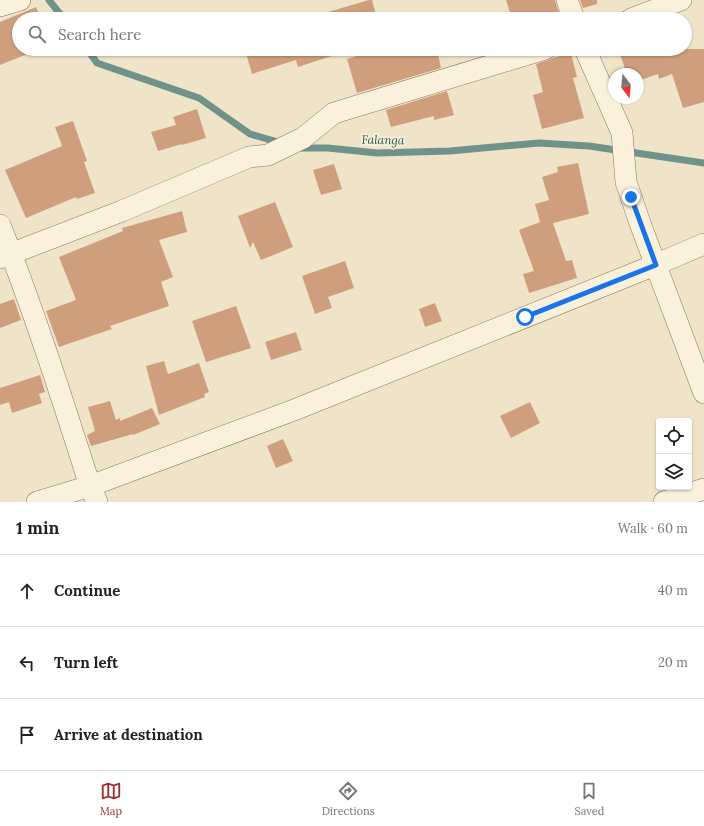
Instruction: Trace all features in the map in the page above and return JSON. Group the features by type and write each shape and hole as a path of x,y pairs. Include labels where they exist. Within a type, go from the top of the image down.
{"street":[{"path":"0,6 20,0"},
{"path":"567,0 571,12"},
{"path":"649,12 681,0"},
{"path":"6,256 122,211 249,157 268,155 303,138 334,113 522,56"},
{"path":"588,56 622,133 626,182 704,393"},
{"path":"0,225 6,256 55,376 93,494"},
{"path":"37,502 93,494 294,410 656,265 704,244"},
{"path":"664,502 704,488"}],"building":[{"path":"372,0 375,12 328,12"},
{"path":"506,0 555,0 559,12 510,12"},
{"path":"580,0 597,0 597,4 583,8"},
{"path":"36,7 38,12 24,12"},
{"path":"12,17 12,56 22,56 0,65 0,22"},
{"path":"692,49 704,49 704,102 683,108 672,74 659,79 658,74 644,79 644,68 625,68 621,56 692,56"},
{"path":"247,56 332,56 298,67 296,60 252,74"},
{"path":"357,56 438,56 441,68 357,93 347,59"},
{"path":"560,56 572,56 577,77 573,78 584,118 542,129 533,95 543,92 536,64"},
{"path":"447,91 454,115 434,120 434,116 391,127 386,110"},
{"path":"197,109 206,138 158,151 151,132 176,125 173,117"},
{"path":"73,121 87,161 84,162 95,193 77,199 76,197 26,218 5,170 62,146 55,127"},
{"path":"578,163 589,214 553,223 566,261 572,260 577,278 529,293 523,274 534,271 519,230 540,222 535,204 549,200 542,177 558,172 557,167"},
{"path":"334,164 342,189 321,195 313,170"},
{"path":"275,202 293,247 261,260 253,242 250,248 238,216"},
{"path":"182,211 187,232 159,240 173,277 161,282 169,306 110,326 112,329 59,347 46,311 76,300 59,257 123,231 122,228"},
{"path":"345,261 354,288 328,297 332,308 315,314 302,276"},
{"path":"14,299 21,320 0,328 0,304"},
{"path":"435,303 442,321 425,327 419,309"},
{"path":"236,306 251,348 206,362 192,321"},
{"path":"296,332 302,350 271,360 265,342"},
{"path":"164,361 168,374 199,363 209,392 204,394 205,397 159,415 146,366"},
{"path":"40,375 45,392 39,394 42,403 12,413 9,402 0,405 0,388"},
{"path":"110,401 116,420 120,418 120,421 152,408 160,424 133,435 91,446 87,435 95,431 88,407"},
{"path":"530,402 540,423 511,438 500,416"},
{"path":"283,439 293,461 276,468 267,446"}],"waterway":[{"name":"Falanga","path":"49,0 58,12"},
{"name":"Falanga","path":"92,56 97,63 199,98 250,134 281,143"},
{"name":"Falanga","path":"297,147 328,148 377,153 450,151 539,143 589,146 704,163"}],"route":[{"path":"525,317 656,265 631,197"}]}
